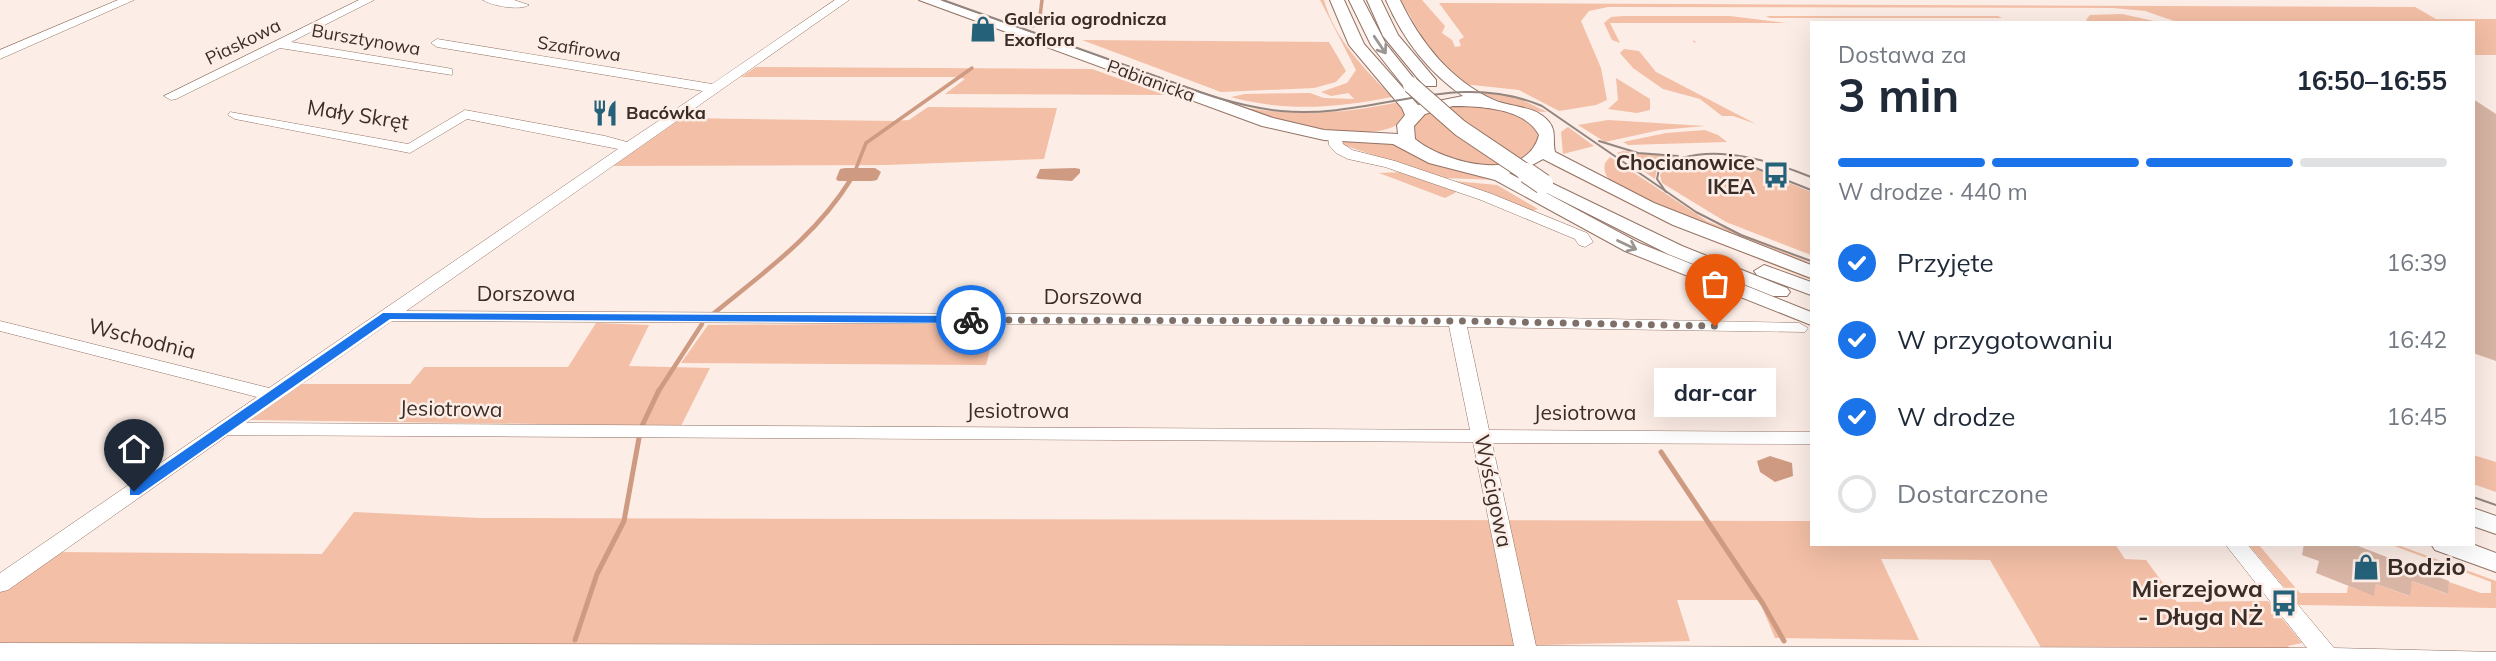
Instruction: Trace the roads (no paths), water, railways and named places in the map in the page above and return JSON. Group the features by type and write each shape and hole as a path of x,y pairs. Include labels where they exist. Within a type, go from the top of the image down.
{"main road":[{"name":"Pabianicka","path":"926,0 1256,119 1335,136 1396,139 1437,161 1480,170"},
{"path":"1337,0 1343,19 1359,48 1380,76 1410,106 1404,133 1410,145"},
{"path":"1356,0 1379,45 1411,85 1460,128 1664,245 1810,304"},
{"path":"1374,0 1391,36 1430,83 1551,181 1681,238 1810,289"},
{"path":"1393,0 1416,40 1455,83 1493,103 1518,110 1538,123 1546,137 1545,146 1549,156 1636,201 1707,233 1810,272"},
{"path":"1443,103 1456,92 1455,83"},
{"name":"Pabianicka","path":"1298,130 1392,130 1443,103"},
{"path":"1443,103 1493,103"},
{"path":"1480,170 1522,163 1538,155 1545,146"},
{"path":"1480,170 1501,176 1570,216 1657,258 1805,323"},
{"path":"2475,518 2496,525"},
{"path":"2451,546 2496,562"}],"street":[{"path":"0,55 128,0"},
{"name":"Piaskowa","path":"171,96 368,0"},
{"path":"489,0 523,5"},
{"path":"0,584 843,0"},
{"name":"Szafirowa","path":"437,43 716,89"},
{"name":"Bursztynowa","path":"279,44 447,72"},
{"name":"Mały Skręt","path":"235,115 410,149 465,114 567,132 630,148"},
{"path":"1335,136 1335,145 1344,152 1387,163 1534,215 1581,236 1585,242"},
{"name":"Dorszowa","path":"387,316 1805,323"},
{"name":"Wyścigowa","path":"1457,321 1528,659"},
{"name":"Wschodnia","path":"0,326 273,395"},
{"name":"Jesiotrowa","path":"224,429 1810,438"},
{"path":"2237,546 2329,659"},
{"path":"0,652 2496,661"}],"waterway":[{"path":"1040,16 1042,0"},
{"path":"1033,26 1040,20"},
{"path":"855,171 866,143 972,68"},
{"path":"713,314 805,236 851,179"},
{"path":"658,392 702,324"},
{"path":"641,428 658,392"},
{"path":"575,640 597,574 624,521 639,438"},
{"path":"1661,452 1763,604 1784,641"}],"tram line":[{"path":"943,0 1243,105 1281,111 1315,112 1445,93 1477,92 1509,96 1542,106 1665,191"},
{"path":"1599,141 1638,153 1678,156"},
{"path":"1665,191 1657,179 1659,169 1676,160 1695,155 1735,155 1775,164 1810,177"},
{"path":"1743,163 1810,190"},
{"path":"1665,191 1696,212 1741,235 1810,261"},
{"path":"2475,498 2496,505"}],"place":[{"name":"Galeria ogrodnicza Exoflora","path":"983,29"},
{"name":"Bacówka","path":"605,113"},
{"name":"Chocianowice IKEA","path":"1776,175"},
{"name":"dar-car","path":"1715,326"},
{"name":"Bodzio","path":"2366,567"},
{"name":"Mierzejowa - Długa NŻ","path":"2284,603"}]}
